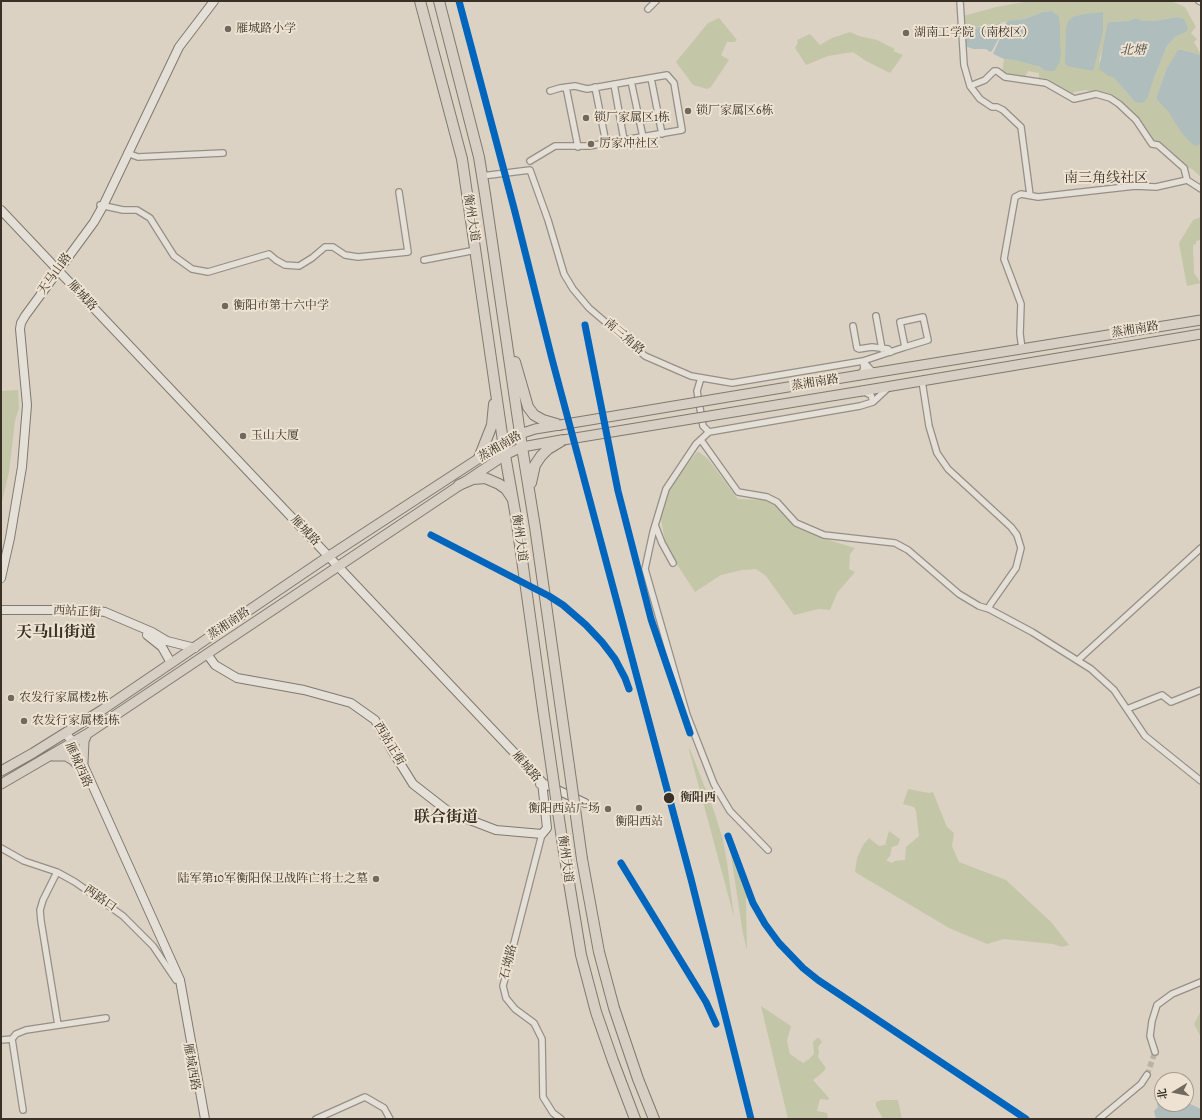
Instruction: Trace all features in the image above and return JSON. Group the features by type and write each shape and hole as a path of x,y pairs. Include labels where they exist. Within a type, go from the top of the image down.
{"highway":[{"name":"衡州大道","path":"420,1 462,159 516,516 563,846 581,955 596,1012 635,1119"},
{"name":"衡州大道","path":"439,1 479,157 535,527 582,859 599,952 614,1008 638,1079 654,1119"},
{"path":"504,325 528,407 534,415 543,420 560,425"},
{"path":"492,363 495,367 501,369 506,367 509,360"},
{"path":"479,458 492,425 496,388"},
{"path":"518,418 525,396"},
{"path":"530,495 531,477 535,465 548,449 563,440"},
{"path":"459,485 473,479 485,478 500,484 506,489 513,499"},
{"path":"581,955 591,958 595,957 599,952"},
{"path":"596,1012 598,1006 603,1001 607,1001 614,1008"}],"main road":[{"name":"蒸湘南路","path":"1,771 65,733 195,648 327,557 504,442 520,434 535,429 1201,320"},
{"name":"蒸湘南路","path":"1,784 52,756 87,734 459,485 506,455 522,447 1201,334"},
{"path":"52,756 66,756 80,764 84,741 87,734"}],"street":[{"name":"天马山路","path":"102,205 177,46 211,1"},
{"name":"天马山路","path":"1,578 10,538 22,467 27,405 20,329 21,323 24,316 102,205 179,47 214,1"},
{"path":"648,10 656,1"},
{"path":"960,1 964,65 970,86 980,99 992,107 997,107 1003,110 1021,127 1030,195"},
{"path":"970,86 985,80 994,71 996,71 1005,77 1046,83 1074,100 1096,94 1110,98 1119,104 1136,120 1152,144 1158,145 1184,168 1187,180 1201,189"},
{"path":"530,161 555,146 578,147 682,130 674,83 667,75 587,89 575,86 550,91"},
{"path":"651,78 662,134"},
{"path":"632,81 642,137"},
{"path":"614,84 624,140"},
{"path":"566,87 578,147"},
{"path":"595,87 606,143"},
{"path":"127,153 138,157 224,153"},
{"name":"南三角路","path":"482,176 530,170 548,220 564,274 573,289 589,308 646,356 691,376 732,383 863,362 928,340 923,316 900,322 905,347"},
{"path":"1022,349 1020,334 1021,304 1004,259 1015,197 1021,194 1038,196 1135,186 1156,187 1187,180"},
{"path":"102,205 123,210 137,210 150,218 174,256 192,269 208,272 269,254 285,265 299,266 325,248 333,247 345,255 358,257 408,252 399,192"},
{"name":"雁城路","path":"1,210 541,784 545,828 542,834"},
{"name":"雁城路","path":"1,216 56,270"},
{"path":"424,260 476,250"},
{"name":"天马山路","path":"1,560 18,466 23,404 17,330 18,322 21,315 56,270"},
{"path":"876,316 882,349"},
{"path":"853,326 857,348 872,347 888,349 891,352"},
{"path":"863,362 875,373"},
{"path":"860,376 864,369 863,362"},
{"path":"701,378 697,391 703,426 709,432"},
{"path":"922,381 928,426 937,453 948,469 1011,527 1017,535 1020,548 1016,568 989,609"},
{"path":"768,850 730,811 714,784 687,716 645,569 655,525 666,489 701,440 709,432 860,406 873,402 889,387"},
{"path":"862,391 871,395 873,402"},
{"path":"701,440 738,492 767,497 777,502 796,523 824,535 895,543 908,550 959,594 979,606 989,609 1032,632 1092,669 1114,690 1145,736 1201,781"},
{"path":"655,525 662,543 673,563"},
{"path":"1078,660 1201,548"},
{"name":"西站正街","path":"1,612 89,610 106,612 152,632 167,641 195,648"},
{"name":"西站正街","path":"1,612 88,613 104,615 150,636 162,647 170,663"},
{"name":"西站正街","path":"207,654 215,665 237,678 304,690 351,703 375,720 413,784 449,812 496,830 542,834"},
{"path":"1127,709 1162,695 1171,702 1201,690"},
{"name":"雁城西路","path":"65,733 176,980 201,1119"},
{"name":"雁城西路","path":"80,764 180,980 206,1119"},
{"path":"541,784 545,784 585,803"},
{"name":"石坳路","path":"542,834 503,986 506,998 515,1009 534,1023 542,1039 543,1097 553,1113 561,1119"},
{"name":"两路口","path":"1,848 24,861 57,872 75,882 123,916 153,946 176,980"},
{"path":"57,872 43,900 40,910 58,1025"},
{"path":"1155,1052 1150,1036 1152,1021 1157,1005 1172,994 1201,982"},
{"path":"1,1040 12,1039 16,1034 26,1030 106,1018"},
{"path":"12,1039 23,1110"},
{"path":"1099,1119 1141,1084 1148,1075"},
{"path":"316,1119 365,1097 384,1108 390,1119"}],"green space":[{"path":"1030,1 1171,1 1185,7 1196,27 1191,33 1197,39 1194,42 1201,55 1183,50 1166,70 1156,99 1165,106 1195,144 1201,144 1201,175 1200,176 1192,169 1186,167 1168,148 1159,142 1155,142 1147,135 1128,109 1118,100 1086,90 1074,92 1074,96 1050,82 1048,79 1039,78 1039,73 1028,71 1025,77 1002,73 1004,59 1015,60 1040,67 1045,71 1060,61 1059,16 1052,11 1043,12 1024,19 980,26 971,31 964,43 963,15","holes":["1177,17 1184,19 1186,32 1175,37 1167,46 1148,97 1135,102 1099,61 1104,44 1106,27 1110,22 1128,21 1135,18 1144,21"]},
{"path":"719,18 737,40 734,42 727,42 721,55 729,60 711,87 707,89 693,85 676,62 708,23"},
{"path":"850,32 859,36 877,40 895,49 893,51 903,55 890,73 866,61 853,52 828,56 806,65 795,48 798,43 797,40 810,34 820,45 832,38"},
{"path":"1201,217 1201,240 1196,241 1196,244 1193,245 1194,273 1201,283 1187,286 1179,243 1193,220"},
{"path":"18,390 19,408 15,421 9,472 1,506 1,391"},
{"path":"697,452 708,459 738,499 766,500 774,504 795,527 819,537 855,548 850,554 849,569 855,572 837,593 830,610 819,609 794,615 766,576 756,569 742,570 721,575 695,592 678,566 665,541 661,519 667,493"},
{"path":"690,749 714,811 723,840 734,917 689,750"},
{"path":"908,789 929,793 933,792 947,827 954,833 952,846 959,862 1006,880 1052,923 1069,945 1062,947 1053,944 1004,939 987,944 949,928 855,872 857,858 863,845 869,838 879,846 885,845 889,831 900,839 898,845 892,847 890,856 886,860 892,863 895,861 905,860 906,847 919,836 916,811 914,807 903,804"},
{"path":"730,849 749,897 746,899 747,950 743,934"},
{"path":"761,1006 791,1026 787,1041 790,1054 803,1063 814,1054 813,1042 819,1038 822,1042 818,1047 818,1057 826,1068 813,1080 829,1098 828,1100 820,1099 817,1111 827,1113 828,1119 788,1119"},
{"path":"1201,1011 1201,1037 1194,1024"},
{"path":"882,1100 898,1100 902,1119 883,1119 876,1106 876,1102"}],"water":[{"path":"1052,11 1059,16 1061,53 1060,61 1054,71 1045,71 1040,67 1015,60 1004,59 993,54 1004,29 1004,25 1008,21 1024,19 1043,12"},
{"name":"北塘","path":"1103,12 1103,32 1093,71 1067,66 1065,63 1066,28 1068,21 1073,17 1084,14"},
{"name":"北塘","path":"1177,17 1184,19 1188,28 1186,32 1175,37 1167,46 1148,97 1144,102 1135,102 1114,78 1099,69 1107,24 1110,22 1128,21 1135,18 1144,21 1153,21"},
{"path":"1001,23 1002,32 992,51 990,52 986,49 973,49 965,46 964,43 968,35 975,28"},
{"name":"北塘","path":"1178,50 1201,55 1201,144 1196,146 1192,144 1181,132 1168,111 1156,99 1166,70"},
{"path":"1194,1106 1201,1109 1201,1119 1156,1119 1154,1112 1194,1112"}],"tunnel":[{"path":"1147,1075 1155,1052"}],"transit line":[{"path":"459,1 552,359 691,879 751,1119"},
{"path":"585,325 618,491 651,619 690,733"},
{"path":"431,535 549,596 563,605 586,625 602,642 615,659 629,689"},
{"path":"728,836 753,903 765,924 779,943 803,968 818,980 1026,1119"},
{"path":"621,863 706,1002 716,1024"}],"place":[{"name":"雁城路小学","path":"228,29"},
{"name":"湖南工学院（南校区）","path":"906,33"},
{"name":"锁厂家属区6栋","path":"688,111"},
{"name":"锁厂家属区1栋","path":"586,118"},
{"name":"厉家冲社区","path":"591,144"},
{"name":"衡阳市第十六中学","path":"225,306"},
{"name":"玉山大厦","path":"243,436"},
{"name":"农发行家属楼2栋","path":"11,698"},
{"name":"农发行家属楼1栋","path":"24,721"},
{"name":"衡阳西","path":"669,798"},
{"name":"衡阳西站","path":"639,808"},
{"name":"衡阳西站广场","path":"608,809"},
{"name":"陆军第10军衡阳保卫战阵亡将士之墓","path":"376,879"}],"district":[{"name":"南三角线社区","path":"1106,179"},
{"name":"天马山街道","path":"56,633"},
{"name":"联合街道","path":"446,818"}]}
